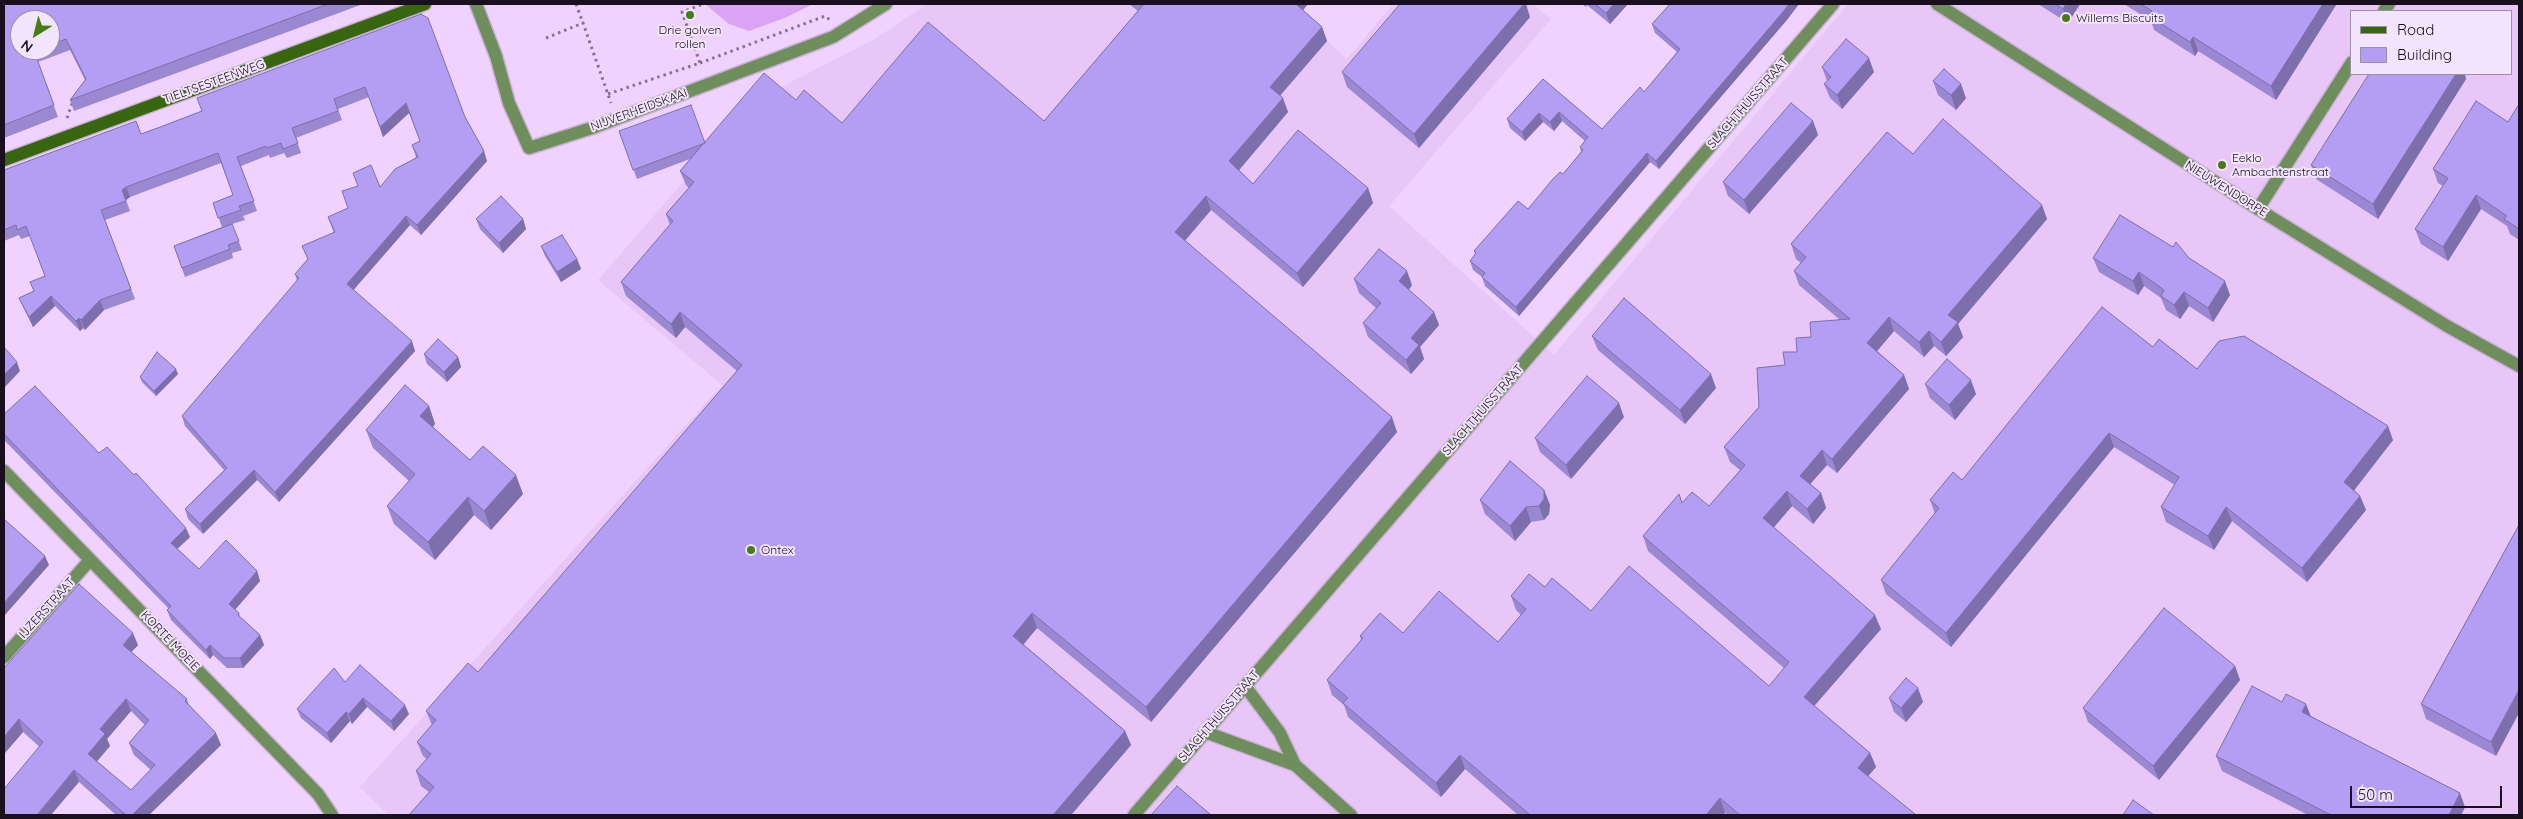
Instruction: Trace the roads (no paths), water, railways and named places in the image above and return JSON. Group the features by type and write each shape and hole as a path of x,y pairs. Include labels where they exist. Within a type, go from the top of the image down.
{"main road":[{"name":"TIELTSESTEENWEG","path":"4,160 425,4"}],"street":[{"name":"NIJVERHEIDSKAAI","path":"476,4 496,56 509,103 529,148 617,118 833,37 886,4"},
{"name":"SLACHTHUISSTRAAT","path":"1134,815 1833,4"},
{"name":"NIEUWENDORPE","path":"1937,4 2258,209 2447,326 2519,366"},
{"path":"2258,209 2350,65"},
{"name":"KORTE MOEIE","path":"4,471 318,794 332,815"},
{"name":"IJZERSTRAAT","path":"4,657 90,560"},
{"path":"1245,686 1280,732 1295,765"},
{"path":"1205,732 1295,765 1351,815"}],"place":[{"name":"Drie golven rollen","path":"690,15"},
{"name":"Willems Biscuits","path":"2066,18"},
{"name":"Eeklo Ambachtenstraat","path":"2222,165"},
{"name":"Ontex","path":"751,550"}]}
